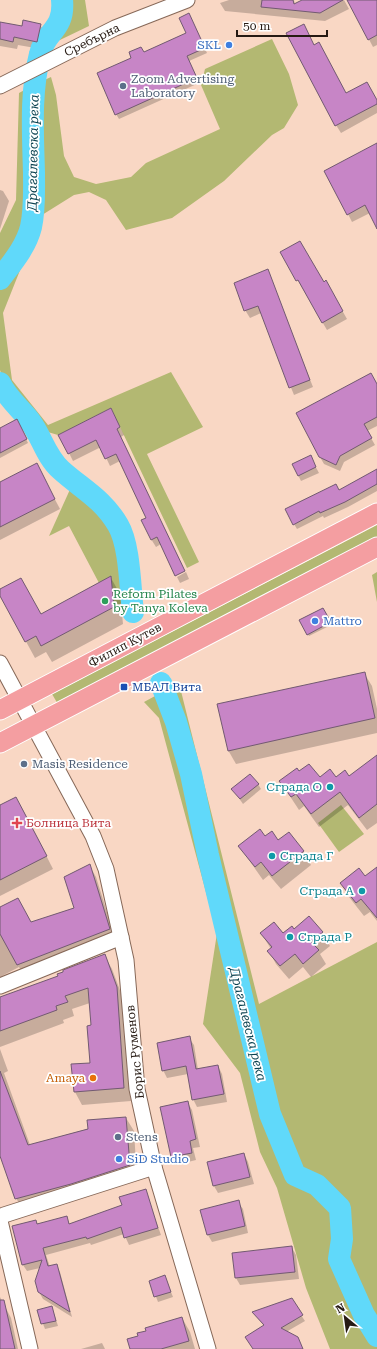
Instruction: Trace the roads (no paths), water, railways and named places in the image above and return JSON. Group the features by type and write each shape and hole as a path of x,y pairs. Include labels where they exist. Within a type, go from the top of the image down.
{"main road":[{"name":"Филип Кутев","path":"0,710 377,513"},
{"path":"0,744 377,547"}],"street":[{"name":"Сребърна","path":"0,86 115,28 187,0"},
{"name":"Борис Руменов","path":"0,663 93,836 106,870 126,960 137,1089 154,1167 208,1349"},
{"path":"0,986 121,937"},
{"path":"30,1349 1,1214 154,1167"}],"waterway":[{"name":"Драгалевска река","path":"0,279 22,248 31,227 34,200 33,98 35,83 40,54 43,46 61,18 62,0"},
{"name":"Драгалевска река","path":"0,383 10,398 30,421 56,465 99,501 118,525 122,533 127,555 133,612"},
{"name":"Драгалевска река","path":"161,683 176,722 191,774 208,855 270,1114 295,1175 317,1185 340,1208 342,1239 339,1259 364,1315 377,1336"}],"place":[{"name":"SKL","path":"229,45"},
{"name":"Zoom Advertising Laboratory","path":"123,86"},
{"name":"Reform Pilates by Tanya Koleva","path":"105,601"},
{"name":"Mattro","path":"315,621"},
{"name":"МБАЛ Вита","path":"124,687"},
{"name":"Masis Residence","path":"24,764"},
{"name":"Сграда О","path":"330,787"},
{"name":"Болница Вита","path":"17,823"},
{"name":"Сграда Г","path":"272,856"},
{"name":"Сграда А","path":"362,891"},
{"name":"Сграда Р","path":"290,937"},
{"name":"Amaya","path":"93,1078"},
{"name":"Stens","path":"118,1137"},
{"name":"SiD Studio","path":"119,1159"}]}
